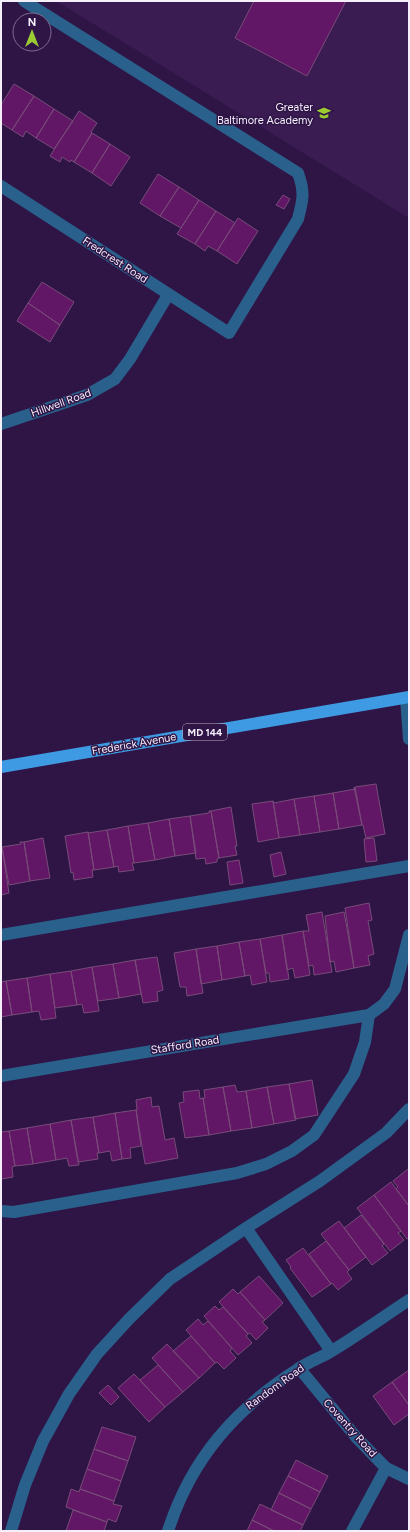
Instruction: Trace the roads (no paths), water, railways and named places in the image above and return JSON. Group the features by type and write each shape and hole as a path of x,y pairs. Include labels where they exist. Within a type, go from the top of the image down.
{"main road":[{"name":"Frederick Avenue","path":"1,767 408,697"}],"street":[{"name":"Fredcrest Road","path":"2,191 229,333 298,219 303,202 303,187 298,173 24,1"},
{"name":"Hillwell Road","path":"1,424 87,395 115,379 130,359 168,295"},
{"path":"408,697 409,739"},
{"path":"1,935 409,866"},
{"path":"1,1211 14,1212 237,1173 266,1164 292,1151 314,1135 354,1074 364,1042 369,1015 384,1004 395,989 409,935"},
{"name":"Stafford Road","path":"1,1076 369,1015"},
{"path":"11,1531 25,1485 43,1441 69,1394 97,1354 129,1319 170,1279 320,1181 386,1133 409,1109"},
{"path":"246,1228 331,1351"},
{"name":"Random Road","path":"168,1531 175,1509 196,1468 226,1427 254,1400 299,1368 331,1351 409,1300"},
{"name":"Coventry Road","path":"299,1368 356,1437 386,1468 409,1479"},
{"path":"352,1531 386,1468"}],"place":[{"name":"Greater Baltimore Academy","path":"324,113"}]}
